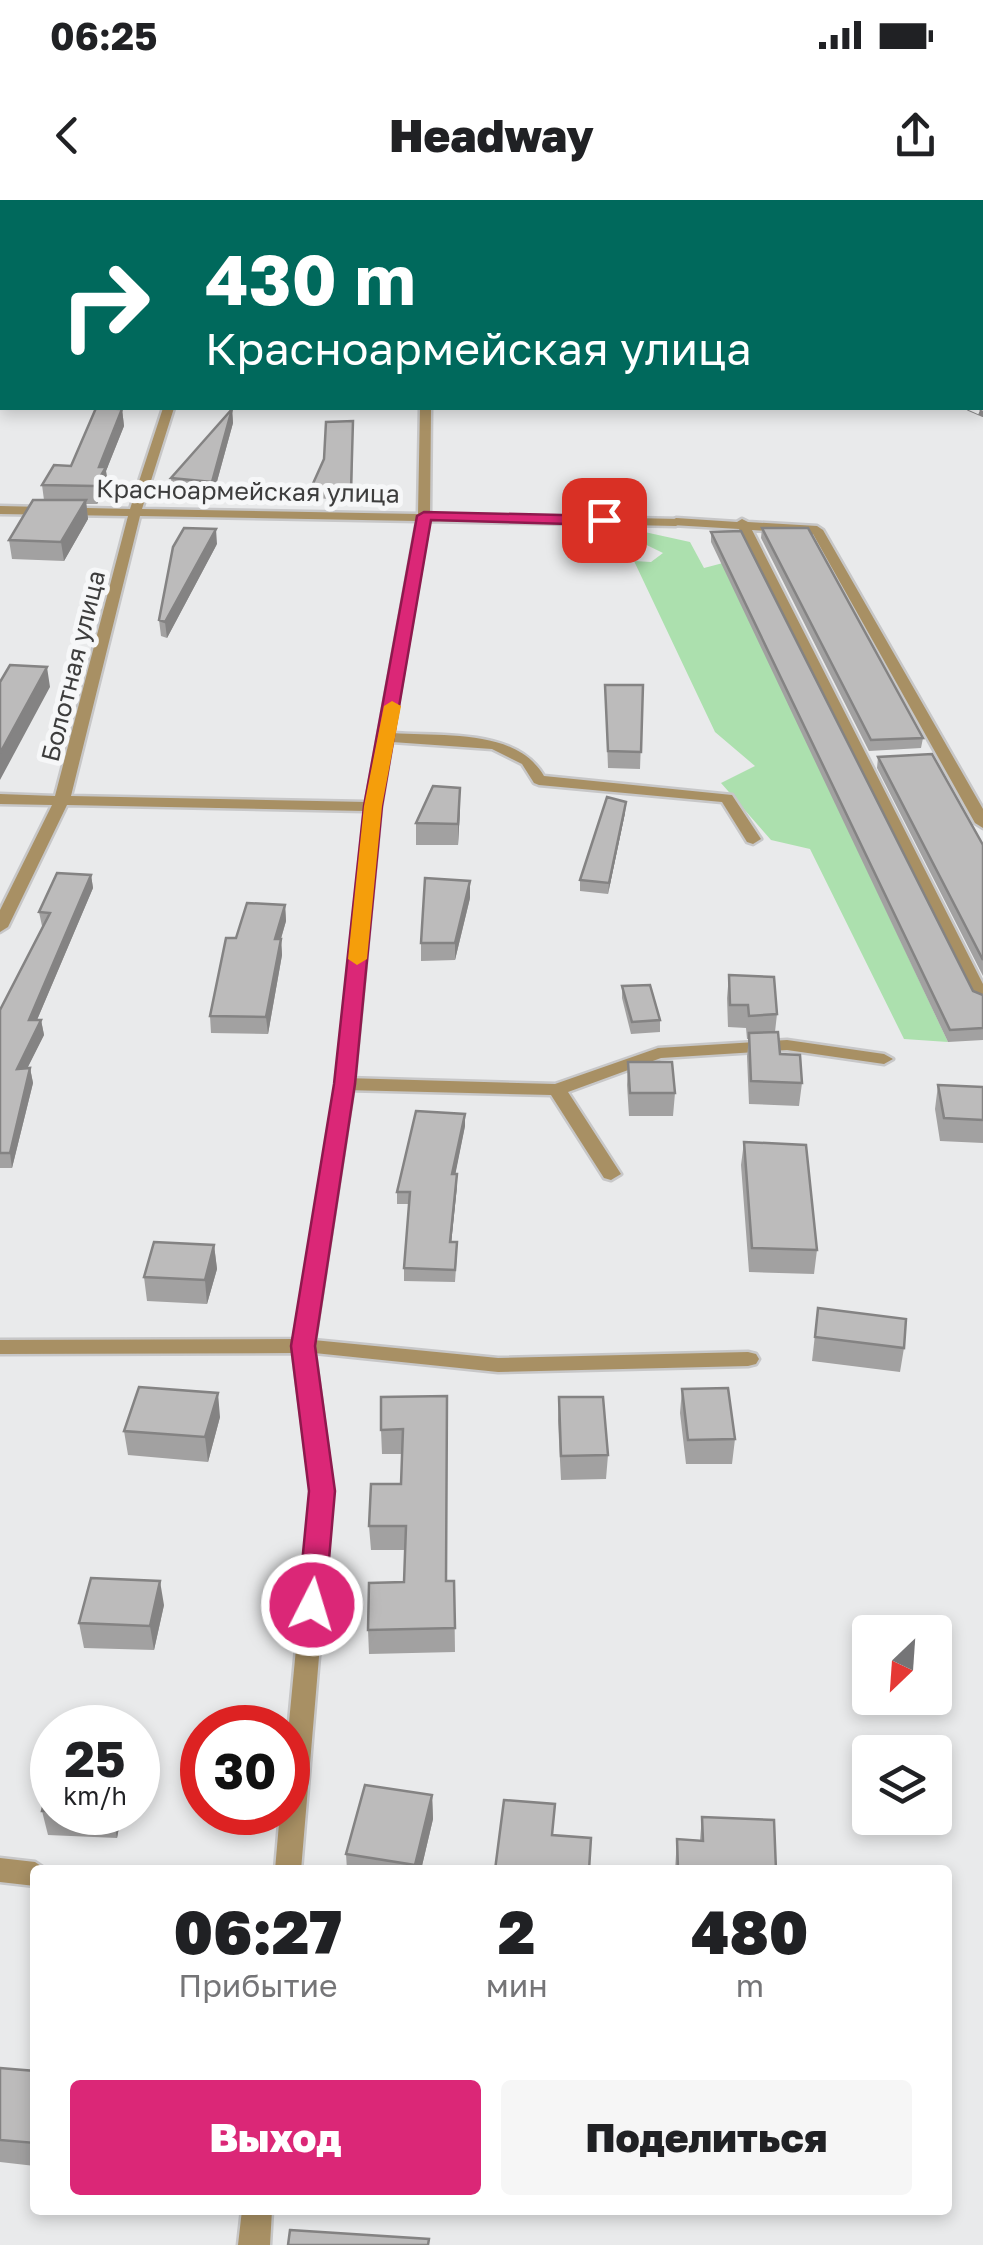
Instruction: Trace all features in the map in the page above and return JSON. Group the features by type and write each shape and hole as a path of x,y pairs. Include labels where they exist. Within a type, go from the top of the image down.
{"street":[{"name":"Болотная улица","path":"0,928 62,800 135,512 167,410"},
{"path":"288,1865 322,1491 303,1346 345,1084 373,806 424,516 426,410"},
{"name":"Красноармейская улица","path":"0,510 742,523 817,530 937,756 983,823"},
{"path":"742,523 870,760 983,1001"},
{"path":"387,737 496,746 528,761 539,780 727,798 753,838"},
{"path":"0,799 373,806"},
{"path":"345,1084 557,1090 658,1052 787,1045 884,1059"},
{"path":"557,1090 611,1174"},
{"path":"0,1347 303,1346 498,1365 748,1359"},
{"path":"0,1870 30,1873"},
{"path":"254,2245 257,2215"}],"green space":[{"path":"640,531 690,542 704,568 723,563 948,1042 904,1039 810,849 771,840 721,783 755,766 715,732 634,561 651,562 663,553 624,534"}],"building":[{"path":"95,410 122,410 99,467 106,467 95,486 42,485 54,465 71,466"},
{"path":"231,410 232,410 212,482 171,478"},
{"path":"353,421 351,490 311,488 324,459 326,422"},
{"path":"33,500 86,500 61,542 9,540"},
{"path":"184,528 216,529 165,622 159,620 173,547"},
{"path":"762,528 808,528 923,738 871,740"},
{"path":"741,531 973,991 983,995 983,1028 950,1030 711,532"},
{"path":"10,665 47,667 0,753 0,682"},
{"path":"605,685 643,685 641,752 608,751"},
{"path":"932,754 983,845 983,960 878,757"},
{"path":"433,786 460,788 458,824 416,823"},
{"path":"607,797 626,802 609,883 580,880"},
{"path":"57,873 91,875 29,1020 41,1020 17,1069 30,1068 10,1153 0,1153 0,1010 50,913 39,912"},
{"path":"425,878 470,881 455,943 421,943"},
{"path":"247,903 285,905 275,939 281,939 266,1017 210,1016 226,938 236,938"},
{"path":"729,975 774,977 777,1014 749,1016 748,1005 730,1005"},
{"path":"650,985 660,1020 632,1022 622,986"},
{"path":"778,1032 780,1054 800,1055 802,1083 751,1081 749,1033"},
{"path":"628,1062 672,1062 675,1093 630,1093"},
{"path":"938,1085 983,1087 983,1120 944,1118"},
{"path":"416,1111 465,1114 452,1174 457,1174 450,1242 457,1242 455,1270 404,1268 410,1192 397,1192"},
{"path":"744,1142 806,1145 817,1250 752,1248"},
{"path":"154,1242 214,1245 205,1280 144,1277"},
{"path":"818,1308 906,1319 904,1348 815,1337"},
{"path":"139,1387 218,1393 205,1437 124,1431"},
{"path":"728,1388 735,1439 688,1440 682,1389"},
{"path":"447,1396 446,1581 454,1581 455,1628 368,1630 369,1583 404,1582 406,1526 369,1526 371,1484 401,1484 403,1429 381,1430 381,1397"},
{"path":"559,1397 603,1397 608,1455 561,1456"},
{"path":"91,1578 160,1581 150,1626 79,1623"},
{"path":"365,1785 432,1795 415,1865 346,1854"},
{"path":"504,1800 555,1804 552,1835 591,1838 589,1865 496,1865"},
{"path":"702,1817 774,1820 776,1865 678,1865 677,1839 703,1841"},
{"path":"0,2068 30,2071 30,2143 0,2140"},
{"path":"290,2230 429,2239 428,2245 288,2245"}],"railway":[{"path":"974,410 983,414"}],"slow traffic":[{"path":"357,959 373,806 392,706"}],"route":[{"path":"312,1605 322,1491 303,1346 345,1084 373,806 424,516 604,520"}]}
